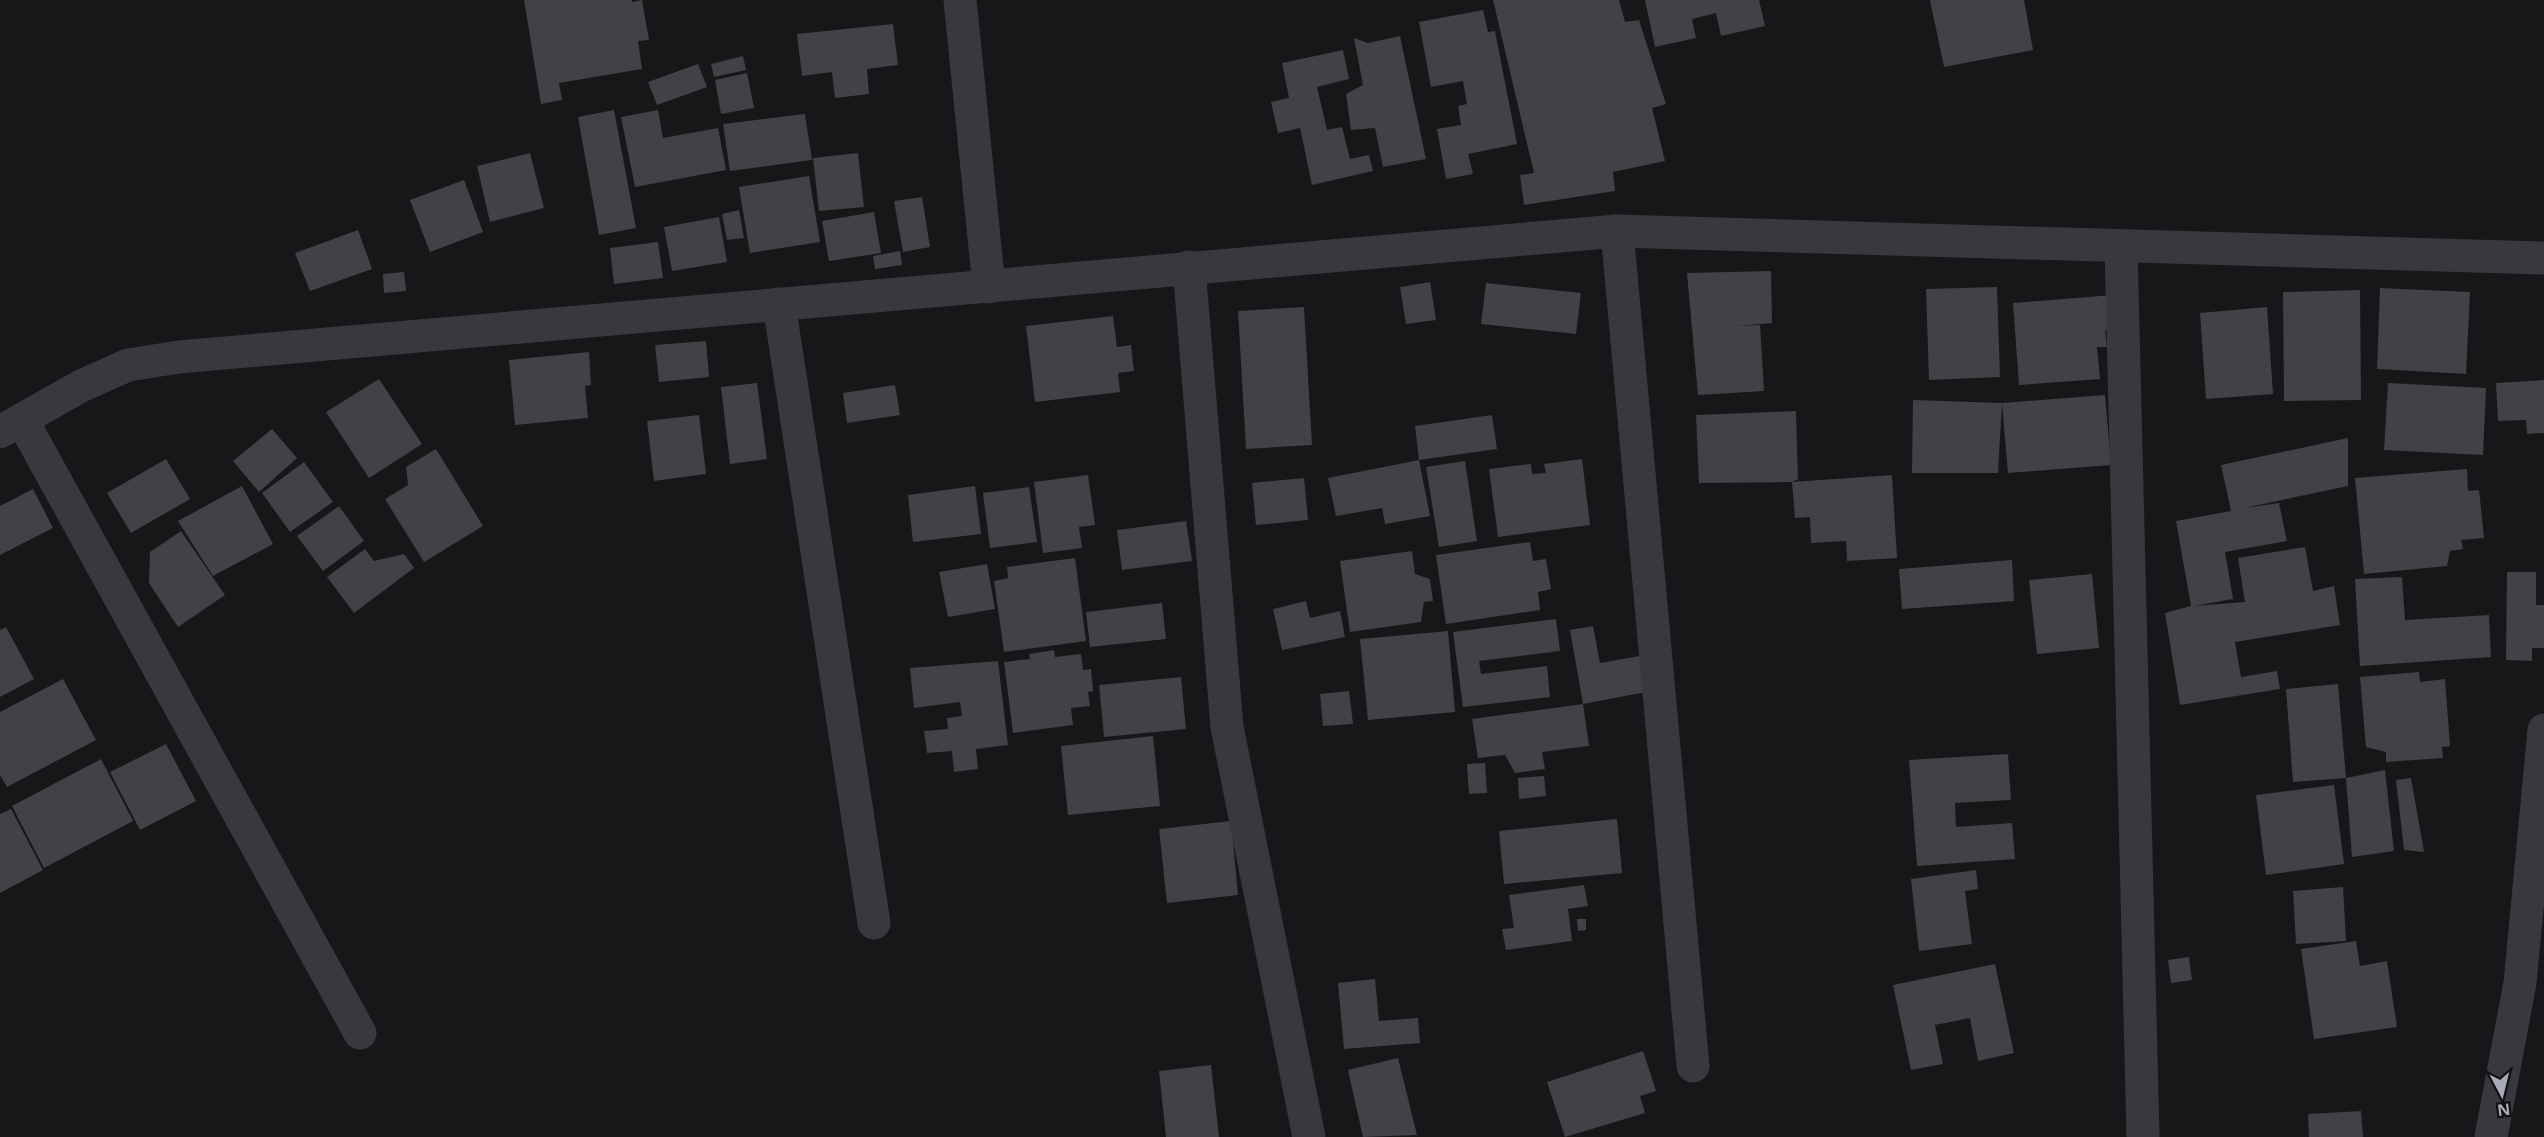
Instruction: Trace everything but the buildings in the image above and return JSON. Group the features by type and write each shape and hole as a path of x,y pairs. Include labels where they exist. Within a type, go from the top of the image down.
{"street":[{"path":"960,0 989,287"},
{"path":"1617,231 1693,1066"},
{"path":"360,1033 11,426 81,386 128,365 179,357 1617,231 2544,258"},
{"path":"2121,246 2144,1137"},
{"path":"1189,267 1227,727 1309,1137"},
{"path":"779,304 874,923"},
{"path":"2491,1137 2520,983 2544,730"}]}
